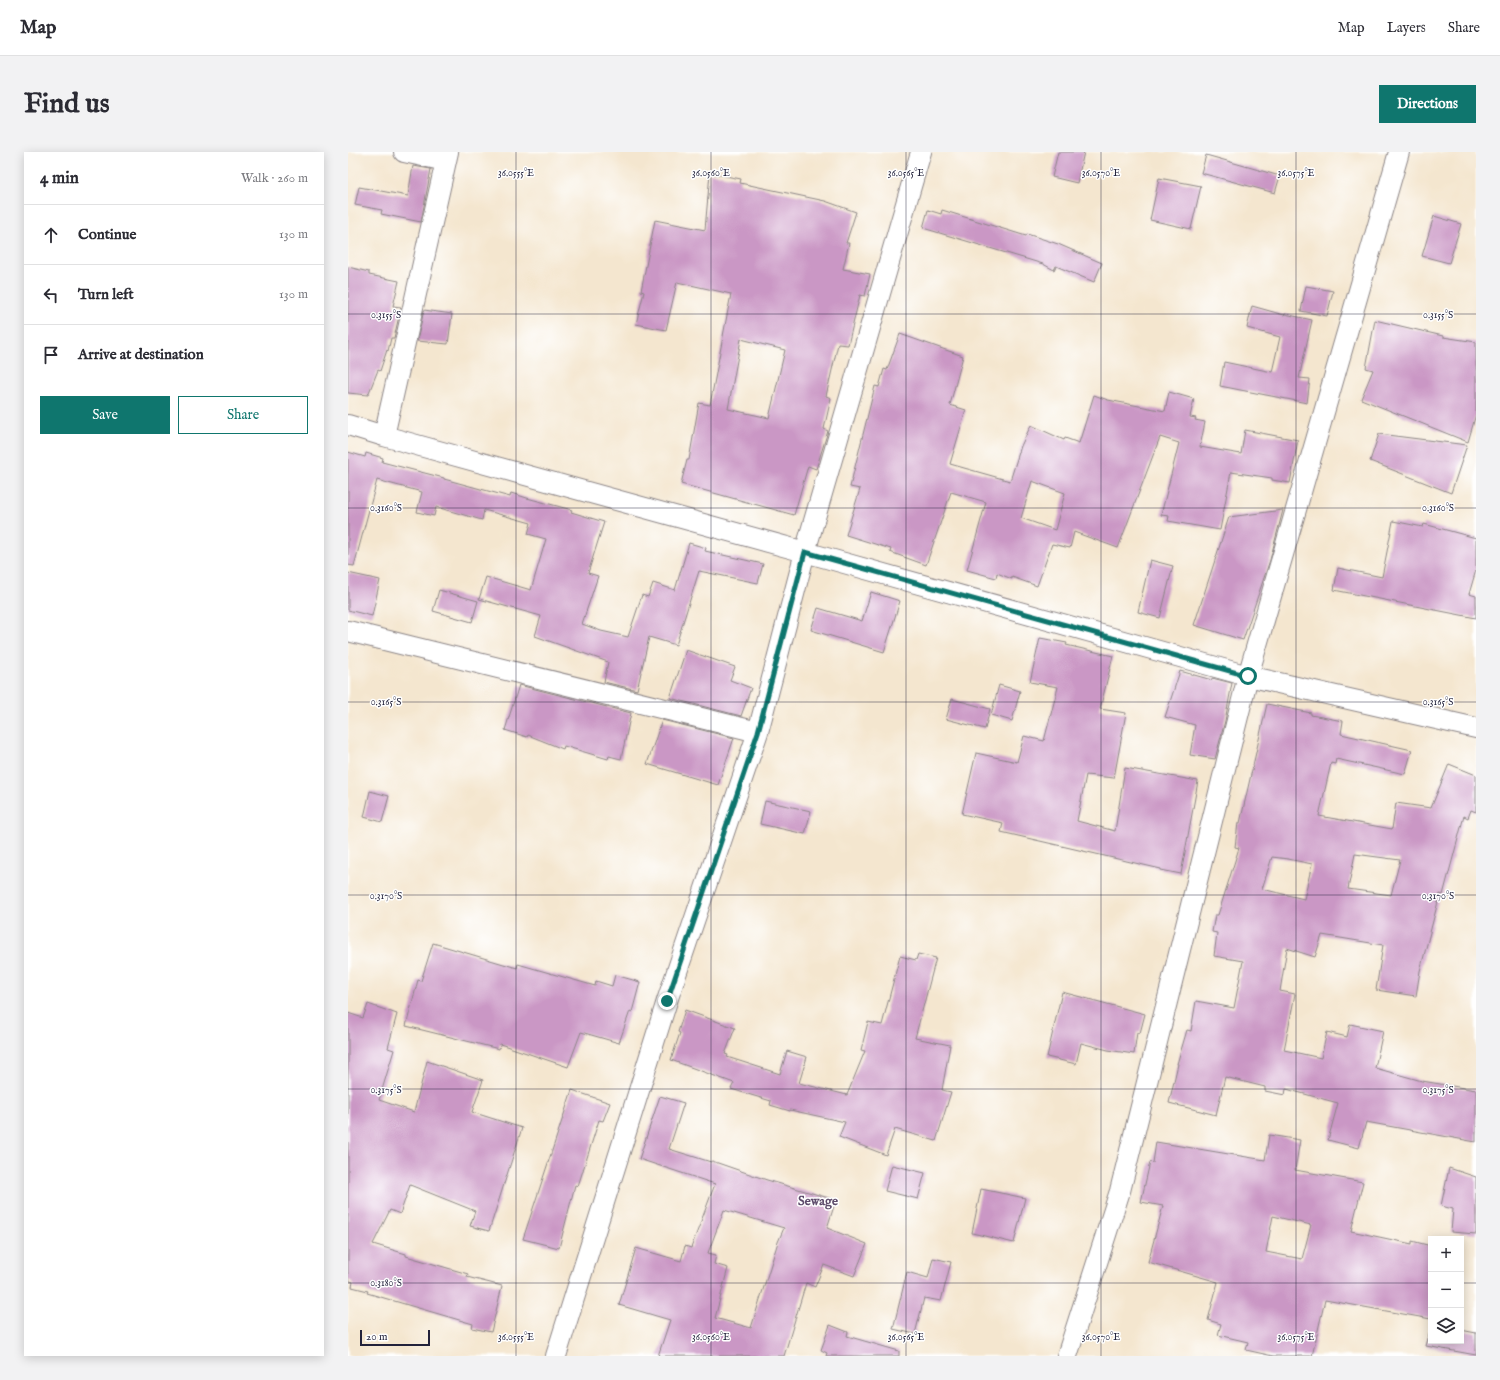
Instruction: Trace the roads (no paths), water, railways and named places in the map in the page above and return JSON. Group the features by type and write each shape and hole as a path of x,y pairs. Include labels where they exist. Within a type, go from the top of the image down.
{"street":[{"path":"384,436 447,156 404,152"},
{"path":"556,1356 667,1001 758,732 805,552 921,152"},
{"path":"1067,1356 1120,1191 1248,676 1399,152"},
{"path":"348,425 1248,676 1476,728"},
{"path":"348,631 758,732"}],"district":[{"name":"Sewage","path":"818,1200"}]}
